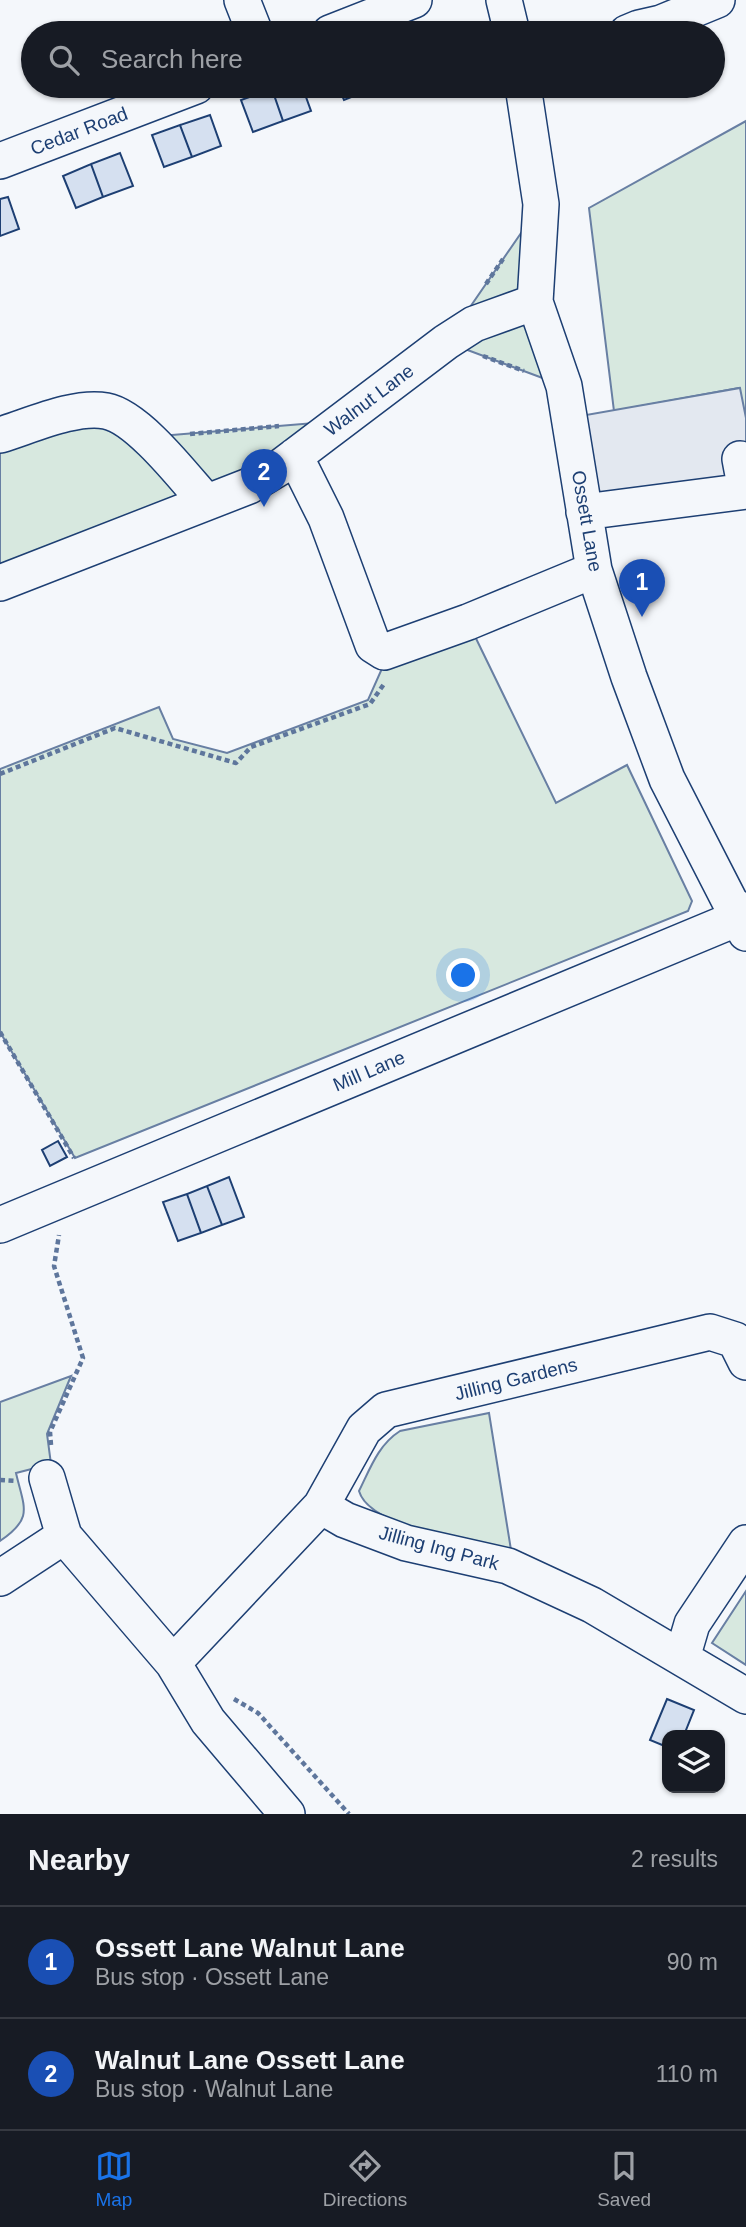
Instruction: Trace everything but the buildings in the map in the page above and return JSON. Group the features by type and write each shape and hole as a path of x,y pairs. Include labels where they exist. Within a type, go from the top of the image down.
{"street":[{"path":"242,0 250,21"},
{"path":"361,21 414,0"},
{"path":"504,0 509,21"},
{"path":"665,21 714,1"},
{"name":"Cedar Road","path":"0,161 165,98"},
{"name":"Ossett Lane","path":"525,98 541,204 535,302 564,386 594,570 629,677 667,779 743,920"},
{"name":"Walnut Lane","path":"0,583 249,486 290,441 425,358 474,324 535,302"},
{"path":"0,435 71,413 98,411 118,415 148,438 206,502"},
{"path":"290,441 326,518 373,645 383,652 468,622 594,570"},
{"path":"584,512 744,480"},
{"name":"Mill Lane","path":"0,1226 743,920"},
{"name":"Jilling Gardens","path":"321,1506 364,1429 386,1410 710,1332 735,1340 746,1362"},
{"path":"50,1467 64,1536 173,1663 208,1721 287,1814"},
{"path":"173,1663 321,1506"},
{"name":"Jilling Ing Park","path":"321,1506 345,1520 406,1543 508,1566 592,1605 746,1696"},
{"path":"0,1578 64,1536"},
{"path":"682,1658 692,1623 746,1543"}],"path":[{"path":"148,438 290,441"},
{"path":"0,774 115,729 236,763 251,747 370,704 384,684 383,652"},
{"path":"0,1032 78,1193 54,1266 83,1358 50,1433 50,1467"},
{"path":"226,1694 258,1713 349,1814"}],"shaded area":[{"path":"746,121 746,424 739,388 614,411 589,208"},
{"path":"541,204 535,302 564,386 446,342"},
{"path":"740,388 746,418 746,491 584,512 569,418"},
{"path":"71,413 148,437 339,421 282,466 0,583 0,435"},
{"path":"468,622 556,803 627,765 692,901 688,911 75,1158 0,1032 0,769 159,707 173,739 227,753 368,700 388,655"},
{"path":"71,1376 47,1434 51,1464 16,1473 24,1512 18,1526 0,1541 0,1402"},
{"path":"489,1413 511,1550 426,1532 382,1515 367,1504 359,1491 375,1458 386,1443 400,1431"},
{"path":"746,1591 746,1665 712,1643"}],"place":[{"name":"Walnut Lane Ossett Lane","path":"264,507"},
{"name":"Ossett Lane Walnut Lane","path":"642,617"}]}
